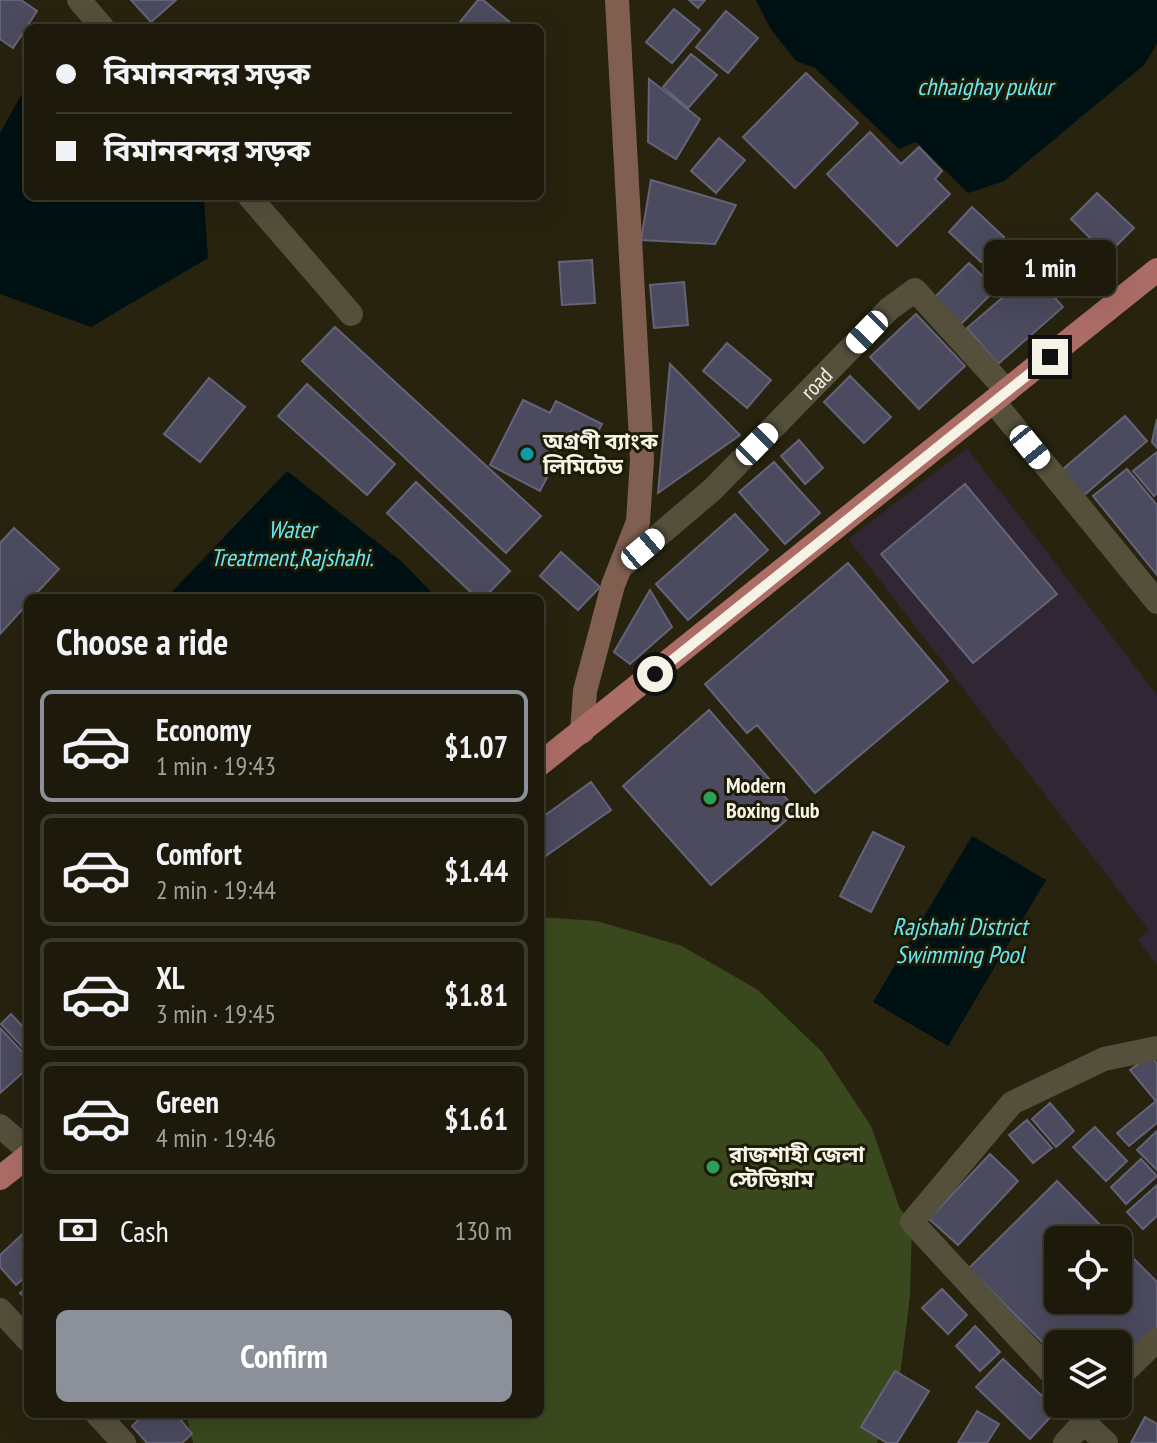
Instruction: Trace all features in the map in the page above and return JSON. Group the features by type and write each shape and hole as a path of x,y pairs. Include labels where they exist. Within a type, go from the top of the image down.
{"main road":[{"path":"582,732 585,691 620,568 638,522 642,459 617,0"},
{"path":"544,761 1157,270"},
{"path":"0,1178 24,1157"}],"street":[{"path":"79,0 100,24"},
{"path":"252,200 351,314"},
{"name":"road","path":"620,568 712,490 889,309 915,290 1000,397"},
{"path":"1000,397 1157,602"},
{"path":"1044,1365 912,1222 1012,1103 1104,1059 1157,1048"},
{"path":"0,1126 24,1149"},
{"path":"0,1310 24,1336"},
{"path":"1132,1364 1157,1340"},
{"path":"101,1418 124,1443"},
{"path":"1065,1443 1081,1418"},
{"path":"1091,1418 1106,1443"}],"shaded area":[{"path":"967,448 1157,695 1157,965 1138,940 1149,930 848,539"}],"green space":[{"name":"রাজশাহী জেলা স্টেডিয়াম","path":"544,917 597,921 682,946 758,990 822,1052 871,1126 900,1209 912,1222 910,1296 899,1384 877,1443 193,1443 187,1418 544,1418"}],"water":[{"name":"chhaighay pukur","path":"756,0 1157,0 1157,44 1144,65 1004,181 968,193 916,142 899,149 815,68 796,61 770,28"},
{"path":"24,90 24,200 204,200 208,258 91,327 0,294 0,133"},
{"name":"Water Treatment,Rajshahi.","path":"287,471 401,561 433,594 170,594"},
{"name":"Rajshahi District Swimming Pool","path":"972,836 1046,880 948,1046 873,1002"}],"building":[{"path":"0,0 21,0 37,11 29,24 24,24 24,31 13,48 0,39"},
{"path":"131,0 176,0 151,22"},
{"path":"478,0 483,0 512,24 458,24"},
{"path":"689,0 705,0 698,8"},
{"path":"674,9 700,30 672,63 646,42"},
{"path":"726,11 758,38 728,73 696,47"},
{"path":"691,54 717,75 688,108 663,87"},
{"path":"806,73 858,123 795,188 743,137"},
{"path":"649,79 700,119 676,159 648,142"},
{"path":"870,132 901,164 919,147 942,171 935,179 950,194 897,246 827,174"},
{"path":"719,138 745,160 716,193 691,171"},
{"path":"651,180 736,205 715,244 641,240"},
{"path":"1097,193 1134,228 1107,255 1071,219"},
{"path":"972,207 1004,237 981,262 949,232"},
{"path":"592,260 595,303 562,305 559,262"},
{"path":"969,263 996,289 960,325 934,298"},
{"path":"1032,272 1063,307 998,364 967,328"},
{"path":"684,282 688,325 654,328 650,285"},
{"path":"916,314 965,366 919,409 870,357"},
{"path":"335,327 541,516 506,553 302,361"},
{"path":"727,343 771,380 747,408 703,371"},
{"path":"670,364 740,435 658,493"},
{"path":"850,376 891,417 864,443 824,402"},
{"path":"209,378 245,407 200,462 164,434"},
{"path":"307,384 395,464 367,495 278,416"},
{"name":"অগ্রণী ব্যাংক লিমিটেড","path":"523,400 550,413 556,401 602,424 592,443 571,431 540,491 490,465"},
{"path":"1125,416 1147,441 1083,496 1062,470"},
{"path":"1157,419 1157,448 1152,442"},
{"path":"799,440 823,468 805,484 781,456"},
{"path":"1157,452 1157,493 1154,496 1133,471"},
{"path":"774,462 820,513 785,544 739,492"},
{"path":"1127,469 1157,505 1157,575 1093,496"},
{"path":"416,482 510,571 488,594 473,594 387,513"},
{"path":"965,484 1057,594 973,663 881,554"},
{"path":"735,514 768,550 688,620 656,584"},
{"path":"14,528 59,569 36,594 24,594 24,607 0,634 0,543"},
{"path":"561,552 600,587 578,610 540,576"},
{"path":"848,563 948,681 815,793 757,725 747,733 705,684"},
{"path":"650,590 672,627 630,664 614,652"},
{"name":"Modern Boxing Club","path":"709,710 797,811 711,885 623,786"},
{"path":"591,782 611,810 544,857 544,816"},
{"path":"873,832 904,847 871,912 840,896"},
{"path":"11,1014 24,1028 24,1049 1,1024"},
{"path":"0,1028 24,1054 24,1072 0,1093"},
{"path":"1151,1055 1157,1064 1157,1123 1129,1146 1117,1133 1156,1101 1130,1070"},
{"path":"1050,1103 1074,1131 1056,1147 1032,1119"},
{"path":"1027,1120 1052,1148 1033,1163 1009,1135"},
{"path":"1095,1127 1127,1161 1106,1181 1073,1147"},
{"path":"1157,1131 1157,1170 1137,1150"},
{"path":"990,1154 1018,1181 958,1245 929,1219"},
{"path":"1141,1159 1157,1176 1126,1204 1111,1187"},
{"path":"1057,1181 1101,1226 1044,1226 1044,1314 1132,1314 1132,1257 1157,1282 1157,1331 1132,1356 1132,1330 1044,1330 1044,1344 969,1268"},
{"path":"1157,1185 1157,1216 1143,1229 1127,1212"},
{"path":"24,1233 24,1278 16,1285 0,1267 0,1255"},
{"path":"942,1289 967,1315 948,1334 922,1308"},
{"path":"975,1326 1000,1352 980,1371 956,1346"},
{"path":"1003,1359 1044,1398 1044,1418 1050,1418 1030,1439 976,1387"},
{"path":"895,1371 929,1391 897,1443 887,1443 861,1427"},
{"path":"977,1411 999,1424 987,1443 958,1443"},
{"path":"1145,1417 1157,1424 1157,1443 1131,1443"},
{"path":"141,1418 179,1418 192,1434 182,1443 147,1443 132,1426"}],"place":[{"name":"অগ্রণী ব্যাংক লিমিটেড","path":"527,454"},
{"name":"Modern Boxing Club","path":"710,798"},
{"name":"রাজশাহী জেলা স্টেডিয়াম","path":"713,1167"}],"route":[{"path":"655,674 1050,357"}]}
